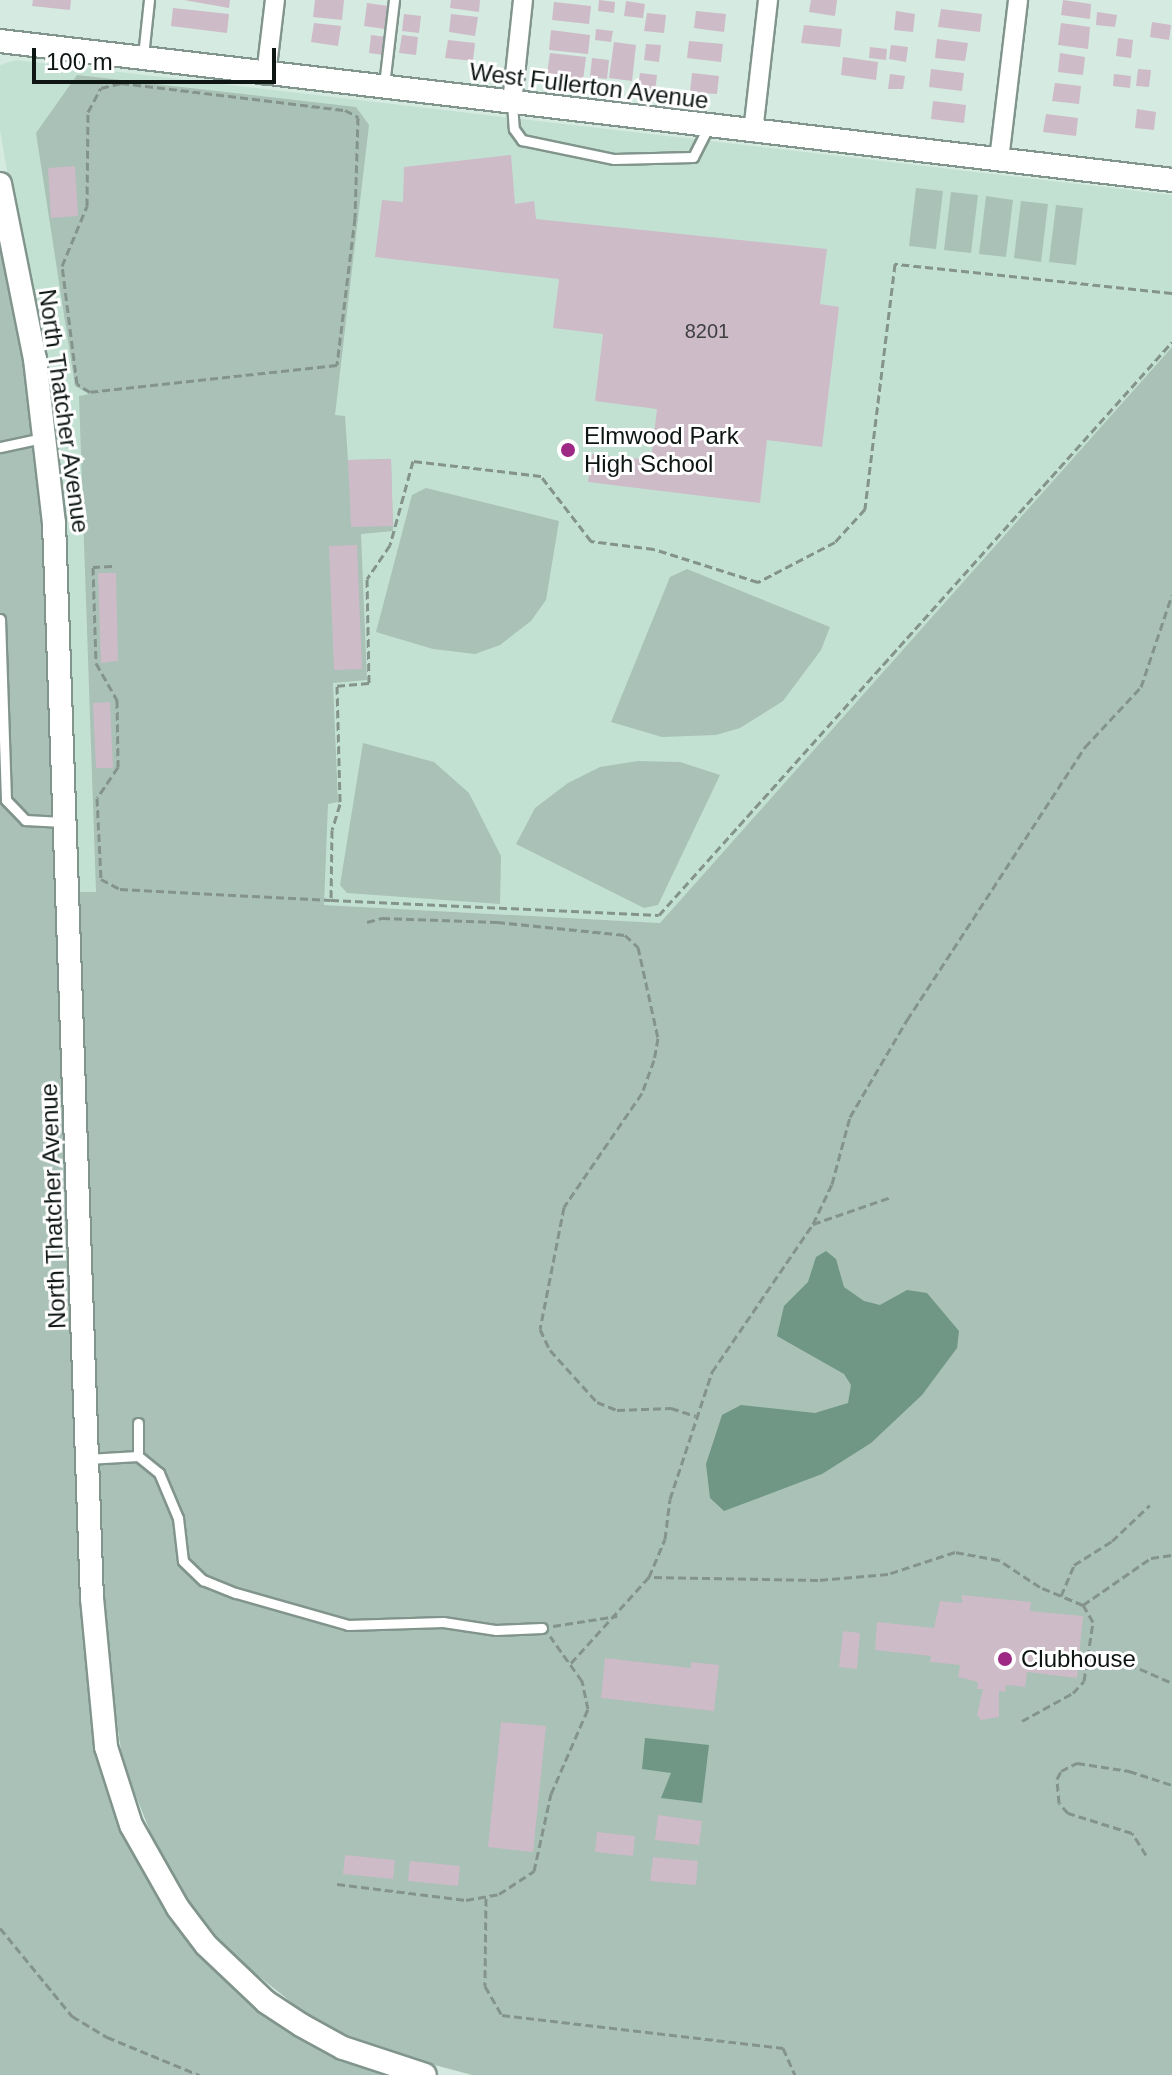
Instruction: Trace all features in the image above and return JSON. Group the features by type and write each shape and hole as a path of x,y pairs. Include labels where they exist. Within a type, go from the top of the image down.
{"street":[{"path":"266,75 275,0"},
{"path":"512,103 523,0"},
{"path":"753,132 768,0"},
{"path":"999,160 1018,0"},
{"name":"West Fullerton Avenue","path":"0,41 266,75 1172,180"},
{"name":"North Thatcher Avenue","path":"0,184 45,438 58,579 87,1459 100,1715 116,1785 139,1839 178,1908 206,1945 266,2002 343,2048 425,2075"}],"lane":[{"path":"143,58 149,0"},
{"path":"383,88 394,0"},
{"path":"512,103 514,129 522,140 614,159 693,157 709,126"},
{"path":"0,447 45,438"},
{"path":"0,619 6,800 15,816 25,820 67,822"},
{"path":"138,1423 138,1456"},
{"path":"87,1459 138,1456 159,1473 178,1518 183,1561 203,1580 348,1625 443,1622 496,1630 542,1628"}],"path":[{"path":"121,83 345,110 358,117 355,218 337,365 90,392 77,384 62,266 87,206 88,112 101,88 121,83"},
{"path":"331,900 332,830 340,804 337,686 369,683 367,579 390,545 413,461 541,476 591,541 654,549 758,582 835,542 865,509 895,264 1172,293"},
{"path":"112,566 93,567 96,663 117,700 118,767 97,798 101,879 120,889 659,915 1172,342"},
{"path":"571,1663 619,1615 649,1577 665,1539 670,1499 712,1372 813,1224 832,1184 850,1117 1040,812 1090,740 1141,687 1172,595"},
{"path":"367,922 382,918 511,923 625,935 638,947 658,1038 654,1060 642,1093 564,1207 540,1329 550,1350 597,1402 617,1410 671,1408 696,1416"},
{"path":"813,1224 891,1197"},
{"path":"1061,1596 1074,1565 1112,1541 1150,1505"},
{"path":"649,1577 864,1577 966,1552 999,1560 1061,1596 1083,1605 1093,1622 1090,1655 1078,1688 1022,1721"},
{"path":"1083,1605 1151,1558 1172,1555"},
{"path":"542,1628 619,1615"},
{"path":"337,1884 486,1898 534,1871 541,1854 551,1794 588,1709 571,1663 542,1628"},
{"path":"1090,1655 1144,1669 1172,1683"},
{"path":"1146,1855 1132,1833 1068,1813 1059,1803 1057,1779 1061,1771 1077,1763 1129,1771 1172,1785"},
{"path":"486,1898 485,1986 502,2015 783,2048 795,2075"},
{"path":"0,1928 72,2016 107,2037 199,2075"}],"shaded area":[{"name":"Elmwood Park High School","path":"16,60 1172,195 1172,347 660,923 78,892 61,492 0,130 0,65"},
{"path":"77,75 356,107 369,125 335,415 345,416 348,460 391,459 393,531 361,534 367,680 333,683 338,802 328,804 324,905 660,923 1172,347 1172,2075 472,2075 379,2050 310,2017 228,1952 195,1913 160,1856 123,1764 107,1654 78,892 96,892 79,396 89,394 75,386 36,133"},
{"path":"916,188 943,191 936,249 909,246"},
{"path":"951,192 978,195 971,253 944,250"},
{"path":"986,196 1013,200 1006,257 979,254"},
{"path":"1021,201 1048,204 1041,262 1014,258"},
{"path":"1056,205 1083,208 1076,265 1049,262"},
{"path":"0,235 21,336 43,500 84,1637 99,1757 143,1872 204,1958 248,2001 296,2032 388,2075 0,2075"},
{"path":"426,488 559,521 546,600 531,621 500,645 475,654 433,649 376,632 412,495"},
{"path":"687,569 830,627 821,650 783,701 740,728 716,735 662,737 611,722 670,577"},
{"path":"363,743 434,762 469,793 501,856 500,904 347,893 340,885"},
{"path":"638,761 680,762 720,775 658,905 644,908 516,844 535,808 568,783 600,767"},
{"path":"826,1251 836,1259 844,1287 864,1301 880,1305 907,1290 927,1293 959,1331 957,1348 922,1395 871,1443 822,1474 724,1511 710,1498 706,1464 722,1415 741,1405 815,1413 848,1403 851,1385 844,1374 777,1336 784,1306 808,1282 816,1257"},
{"path":"645,1738 709,1745 702,1803 661,1798 671,1773 642,1769"}],"building":[{"path":"33,0 71,0 70,10 32,6"},
{"path":"184,0 230,0 229,8"},
{"path":"315,0 344,0 342,20 313,17"},
{"path":"451,0 480,0 479,12 450,8"},
{"path":"599,0 615,2 614,13 598,11"},
{"path":"811,0 837,0 835,16 809,12"},
{"path":"1063,0 1091,4 1090,19 1061,15"},
{"path":"626,1 645,4 643,18 624,16"},
{"path":"554,2 591,6 589,24 552,20"},
{"path":"367,3 388,6 385,29 364,26"},
{"path":"173,8 229,14 227,33 171,26"},
{"path":"941,9 982,14 980,32 938,27"},
{"path":"696,11 726,14 724,32 694,28"},
{"path":"896,11 915,14 913,32 894,30"},
{"path":"1097,12 1117,15 1115,27 1096,25"},
{"path":"647,13 666,15 664,33 644,31"},
{"path":"404,14 421,16 419,33 402,31"},
{"path":"451,14 478,17 475,36 449,32"},
{"path":"1152,22 1171,25 1169,40 1150,37"},
{"path":"314,23 341,26 338,46 311,42"},
{"path":"1061,23 1090,27 1088,49 1058,45"},
{"path":"804,25 842,29 840,47 801,43"},
{"path":"596,29 613,31 611,42 595,40"},
{"path":"551,30 590,35 588,54 549,50"},
{"path":"371,35 386,37 384,55 369,53"},
{"path":"402,35 418,37 416,55 399,53"},
{"path":"1118,38 1133,40 1131,58 1116,56"},
{"path":"937,39 968,43 965,61 935,58"},
{"path":"448,40 475,43 473,61 445,58"},
{"path":"689,41 723,44 721,62 687,58"},
{"path":"614,42 636,45 632,81 609,78"},
{"path":"646,44 661,45 659,62 644,60"},
{"path":"891,45 908,47 906,62 889,59"},
{"path":"870,47 887,49 886,60 869,58"},
{"path":"550,53 586,57 583,80 547,75"},
{"path":"1060,53 1085,57 1083,75 1058,72"},
{"path":"843,57 878,62 876,80 841,75"},
{"path":"592,58 609,60 607,79 590,77"},
{"path":"931,69 964,73 962,91 929,87"},
{"path":"1138,69 1151,70 1149,87 1136,86"},
{"path":"640,73 657,75 655,92 638,90"},
{"path":"692,73 719,76 717,94 690,92"},
{"path":"890,74 905,76 903,89 888,89"},
{"path":"1114,74 1131,76 1130,88 1113,86"},
{"path":"1055,83 1081,86 1079,104 1052,101"},
{"path":"933,101 966,105 964,123 931,119"},
{"path":"1137,109 1156,112 1154,130 1135,128"},
{"path":"1046,114 1078,118 1076,136 1043,132"},
{"path":"511,155 515,204 534,201 536,219 827,249 820,304 839,307 822,447 767,440 760,503 588,482 592,454 651,460 657,409 595,401 603,334 553,328 559,279 375,257 382,200 403,202 404,167"},
{"path":"75,166 78,216 51,218 48,168"},
{"path":"391,459 393,526 351,527 348,460"},
{"path":"357,545 362,669 334,670 329,546"},
{"path":"98,573 116,573 118,661 101,663"},
{"path":"110,702 113,768 96,768 93,703"},
{"name":"Clubhouse","path":"962,1595 1031,1602 1030,1611 1083,1616 1077,1678 1027,1672 1025,1687 1006,1685 1005,1692 999,1691 999,1717 981,1720 977,1715 983,1689 977,1689 978,1682 958,1677 960,1665 930,1662 931,1656 875,1650 877,1622 934,1628 940,1601 962,1603"},
{"path":"843,1631 860,1633 857,1669 839,1667"},
{"path":"605,1658 691,1668 691,1662 719,1665 714,1711 601,1698"},
{"path":"501,1722 546,1726 533,1852 488,1847"},
{"path":"658,1815 702,1821 699,1845 655,1840"},
{"path":"597,1832 635,1836 633,1856 595,1852"},
{"path":"345,1855 395,1860 393,1879 343,1874"},
{"path":"653,1857 698,1861 696,1885 650,1881"},
{"path":"410,1861 460,1866 458,1886 408,1881"}],"place":[{"name":"Elmwood Park High School","path":"568,450"},
{"name":"Clubhouse","path":"1005,1659"}]}
